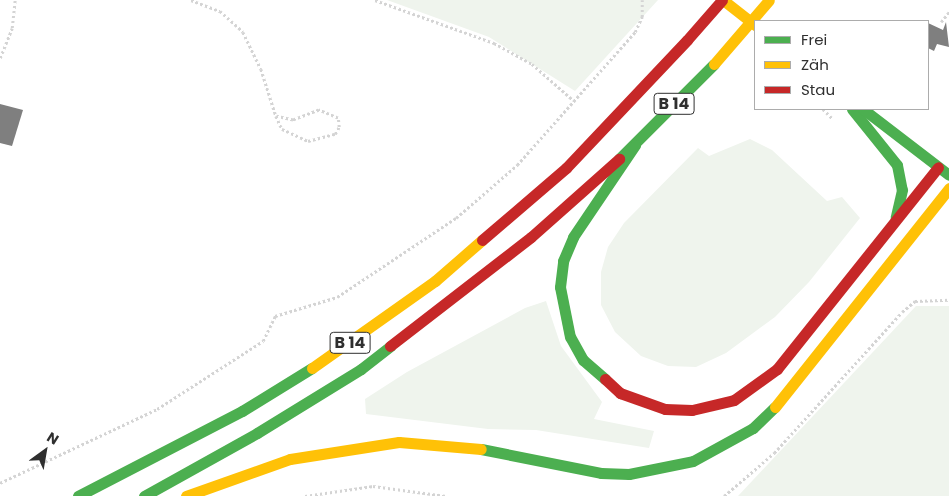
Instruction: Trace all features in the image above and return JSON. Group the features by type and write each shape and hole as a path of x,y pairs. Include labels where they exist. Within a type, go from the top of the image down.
{"main road":[{"path":"723,0 754,24"},
{"name":"B 14","path":"78,496 242,411 343,348 435,281 566,168 723,0"},
{"name":"B 14","path":"144,496 257,434 361,370 524,243 635,145 714,64 769,0"},
{"path":"853,110 888,149 900,173 902,198 894,223"},
{"path":"864,110 949,175"},
{"path":"635,145 573,237 563,261 560,287 570,337 583,360 600,379 640,403 692,410 734,400 755,388 798,346 938,166"},
{"path":"186,496 290,459 400,442 479,449 601,473 668,468 694,460 753,428 785,398 949,188"}],"path":[{"path":"0,58 12,28 15,0"},
{"path":"191,0 220,11 243,32 262,69 276,116 282,129 308,141 334,134 339,127 338,118 320,110 294,120 276,116"},
{"path":"376,0 494,43 532,64 573,100"},
{"path":"0,483 157,409 264,341 275,316 337,297 430,237 494,188 635,32 642,18 642,0"},
{"path":"942,22 949,12"},
{"path":"723,496 774,453 902,312 915,301 949,300"},
{"path":"305,496 372,486 446,496"}],"shaded area":[{"path":"387,0 658,0 575,91 489,37"},
{"path":"750,139 772,150 827,201 842,197 860,218 809,282 775,317 726,353 696,367 668,366 641,356 615,332 601,305 601,272 608,247 624,223 698,148 709,156"},
{"path":"546,301 561,346 602,402 594,419 654,431 649,448 536,430 488,429 366,414 365,399 407,372 525,308"},
{"path":"916,306 949,306 949,496 738,496"}],"building":[{"path":"946,22 949,47 937,44 934,51 929,48 929,23 943,30"},
{"path":"0,104 23,110 12,146 0,143"}],"traffic: fast":[{"path":"619,159 714,64"},
{"path":"853,110 897,165 902,190 896,217"},
{"path":"864,110 949,175"},
{"path":"605,379 583,360 570,337 560,287 563,261 573,237 635,145"},
{"path":"144,496 257,433 361,369 390,346"},
{"path":"78,496 242,411 312,368"},
{"path":"481,449 601,473 629,474 693,461 753,428 775,407"}],"traffic: slow":[{"path":"723,0 754,24"},
{"path":"714,64 769,0"},
{"path":"775,407 949,188"},
{"path":"312,368 435,281 482,240"},
{"path":"186,496 290,459 399,442 481,449"}],"traffic: jam":[{"path":"687,40 722,0"},
{"path":"482,240 566,168 687,40"},
{"path":"390,346 531,237 619,159"},
{"path":"605,379 620,393 665,409 692,410 734,400 777,369 938,167"}]}
